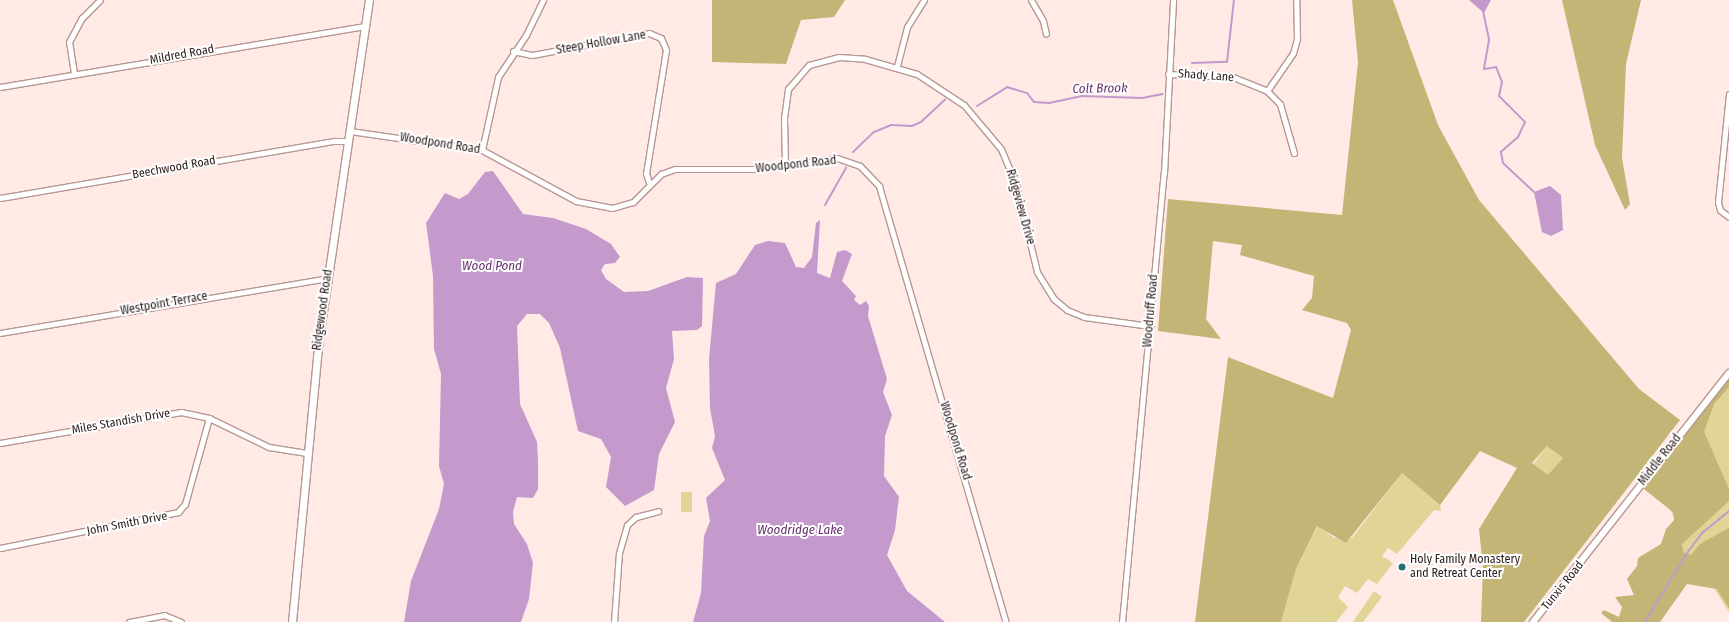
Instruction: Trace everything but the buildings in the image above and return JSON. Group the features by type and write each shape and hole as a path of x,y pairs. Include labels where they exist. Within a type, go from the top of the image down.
{"main road":[{"name":"Ridgewood Road","path":"292,622 307,453 328,278 369,0"}],"street":[{"path":"74,73 69,42 82,18 100,0"},
{"path":"482,150 498,77 513,51 526,35 543,0"},
{"path":"896,66 907,27 924,0"},
{"path":"1031,0 1043,21 1046,34"},
{"name":"Woodruff Road","path":"1122,622 1150,326 1173,0"},
{"path":"1294,152 1280,104 1268,90 1293,53 1298,25 1296,0"},
{"name":"Mildred Road","path":"0,87 74,73 365,26"},
{"name":"Steep Hollow Lane","path":"513,51 532,55 649,33 661,38 666,50 646,173 650,183"},
{"name":"Ridgeview Drive","path":"785,163 784,104 788,89 797,75 809,65 839,57 896,66 941,87 964,105 1001,149 1016,185 1037,272 1054,299 1067,310 1084,317 1150,326"},
{"name":"Shady Lane","path":"1168,74 1233,77 1268,90"},
{"path":"1729,94 1718,202 1720,210 1729,217"},
{"name":"Woodpond Road","path":"350,131 482,150 576,201 612,208 633,202 650,183 674,169 758,169 785,163 837,158 860,166 879,186 1006,622"},
{"name":"Beechwood Road","path":"0,198 334,141 348,141"},
{"name":"Westpoint Terrace","path":"0,333 328,278"},
{"name":"Middle Road","path":"1592,549 1729,373"},
{"name":"Miles Standish Drive","path":"0,443 171,412 210,418 270,447 307,453"},
{"name":"John Smith Drive","path":"0,548 178,512 185,504 210,418"},
{"path":"614,622 619,553 628,525 636,517 658,510"},
{"name":"Tunxis Road","path":"1534,622 1592,549"},
{"path":"129,622 164,615 181,622"}],"shaded area":[{"path":"712,0 845,0 834,17 801,20 786,64 712,62"},
{"path":"1352,0 1393,0 1438,125 1479,200 1639,389 1680,420 1524,622 1481,622 1483,568 1479,529 1517,468 1480,451 1440,505 1402,473 1346,543 1317,526 1296,569 1281,622 1195,622 1228,357 1333,398 1351,330 1347,323 1302,310 1312,298 1314,276 1240,255 1242,245 1213,241 1206,319 1221,339 1158,331 1168,199 1342,215 1358,62","holes":["1547,446 1563,458 1548,475 1532,463"]},
{"path":"1562,0 1641,0 1626,64 1622,158 1630,204 1625,210 1595,145"},
{"path":"1729,373 1729,387 1714,404 1704,432 1729,489 1729,501 1682,544 1684,553 1691,555 1700,544 1729,528 1729,608 1717,589 1687,584 1660,622 1612,622 1601,613 1604,610 1619,617 1622,607 1615,597 1634,595 1627,579 1637,566 1638,558 1661,544 1666,529 1674,520 1673,512 1640,486"},
{"path":"1729,383 1729,612 1695,558 1684,553 1678,523 1652,481"},
{"path":"1547,446 1563,458 1549,476 1533,464"},
{"path":"1402,473 1440,505 1441,511 1434,510 1397,554 1388,548 1382,556 1393,563 1377,584 1368,579 1357,593 1345,586 1338,597 1348,607 1336,622 1281,622 1296,569 1318,525 1334,538 1352,538"},
{"path":"681,492 692,492 692,512 681,512"},
{"path":"1374,591 1382,597 1363,622 1353,622"}],"water":[{"path":"1469,0 1491,0 1484,13"},
{"name":"Wood Pond","path":"493,171 523,214 553,218 586,229 611,244 620,257 615,263 605,264 601,270 606,279 624,292 648,291 687,277 703,278 702,326 697,330 672,331 674,359 666,388 675,422 659,454 654,490 625,506 606,487 611,457 601,439 578,431 560,348 549,323 540,314 527,314 517,326 520,404 537,442 538,489 533,498 517,497 513,512 514,524 527,544 533,563 529,599 521,622 404,622 411,581 439,509 444,484 439,466 441,374 434,349 433,276 426,223 445,193 459,199 468,194 485,172"},
{"path":"1550,186 1561,195 1563,230 1551,236 1542,232 1534,192"},
{"name":"Woodridge Lake","path":"820,220 817,273 830,278 837,252 845,250 852,254 842,281 856,296 854,300 860,305 866,301 869,306 868,316 887,379 883,392 892,415 885,436 884,476 899,497 895,530 887,555 907,591 945,622 693,622 701,593 704,536 710,521 706,498 725,480 712,448 715,436 710,408 709,359 716,283 736,274 755,245 768,241 785,243 796,267 804,268 812,257 816,223"}],"waterway":[{"name":"Colt Brook","path":"1192,63 1227,62 1234,0"},
{"path":"1483,11 1489,40 1484,69 1496,67 1502,82 1499,96 1525,122 1518,137 1501,152 1503,163 1534,192"},
{"name":"Colt Brook","path":"977,106 1007,87 1027,93 1034,102 1049,103 1082,96 1142,98 1163,94"},
{"name":"Colt Brook","path":"853,152 874,132 891,125 912,126 921,122 945,100"},
{"name":"Colt Brook","path":"825,205 846,168"},
{"path":"1645,622 1687,553 1702,533 1729,511"}],"place":[{"name":"Holy Family Monastery and Retreat Center","path":"1402,567"}]}
